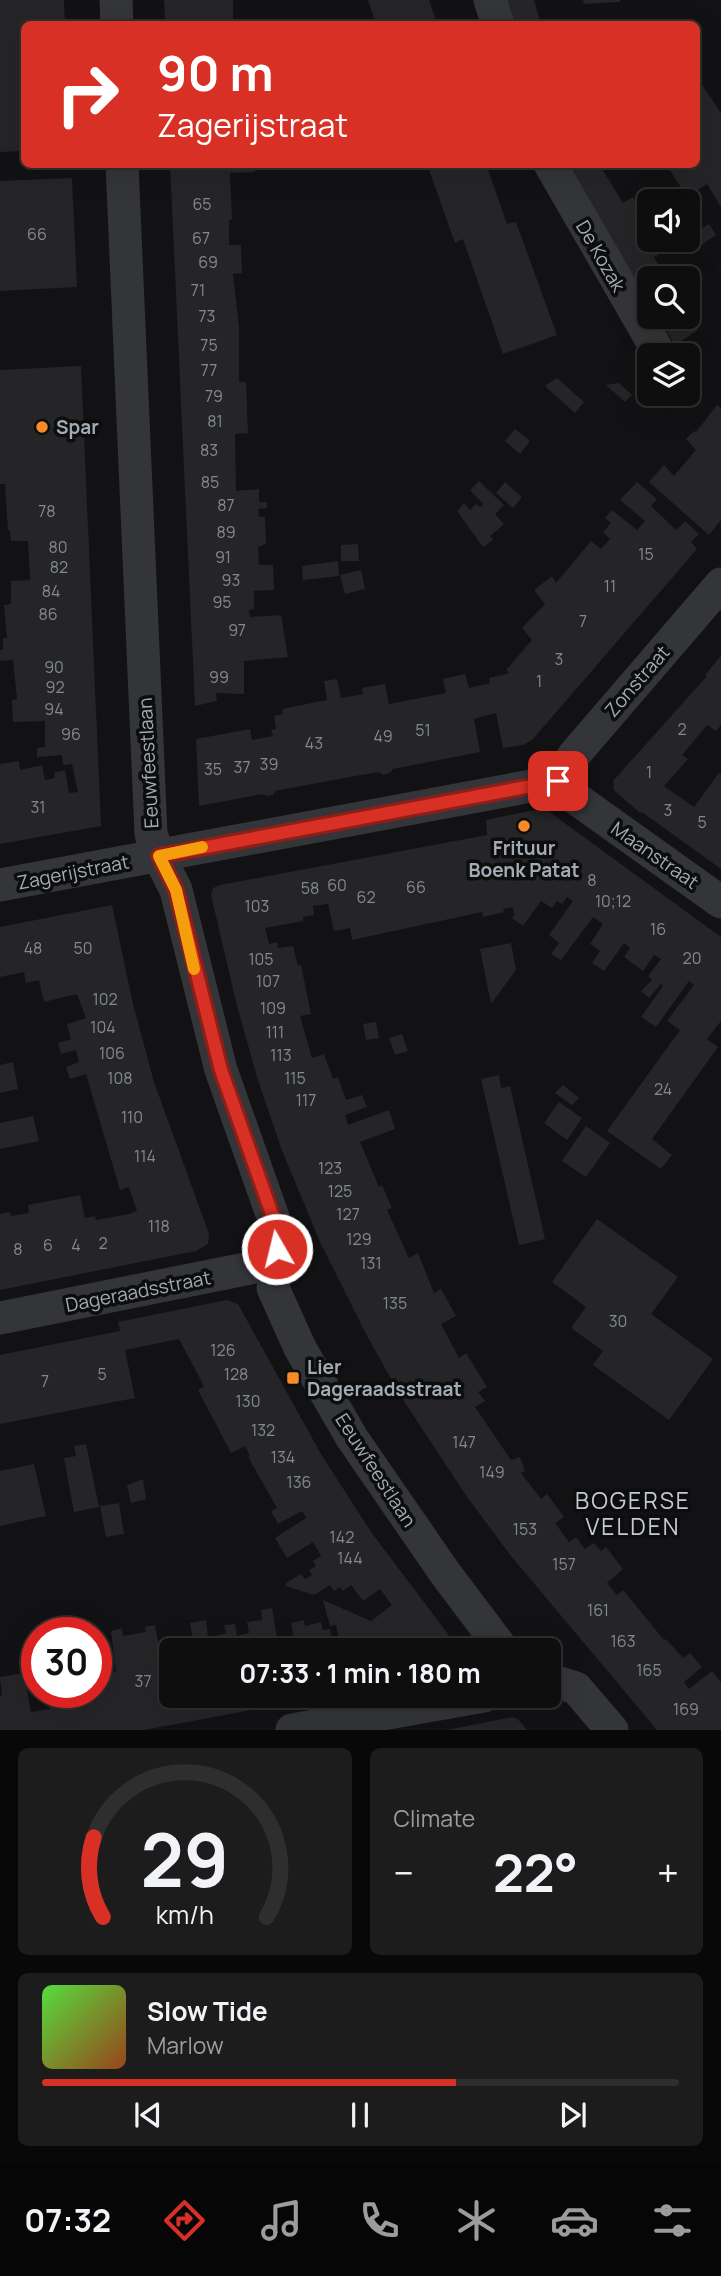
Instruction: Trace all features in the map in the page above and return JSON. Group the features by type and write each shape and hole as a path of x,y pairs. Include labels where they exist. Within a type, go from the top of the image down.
{"street":[{"path":"116,0 117,21"},
{"path":"491,0 497,21"},
{"name":"Eeuwfeestlaan","path":"122,168 151,834 176,890 221,1070 279,1234 272,1288 300,1348 352,1438 445,1573 494,1638"},
{"name":"De Kozak","path":"552,168 653,343"},
{"name":"Zonstraat","path":"558,781 573,755 721,584"},
{"name":"Zagerijstraat","path":"0,885 558,781"},
{"name":"Maanstraat","path":"558,781 571,795 721,902"},
{"name":"Dageraadsstraat","path":"0,1318 275,1264"},
{"path":"561,1683 576,1688 612,1730"},
{"path":"292,1730 416,1708"}],"building":[{"path":"0,0 64,0 65,21 21,21 21,151 0,152"},
{"path":"164,0 233,0 233,21 165,21"},
{"path":"368,0 429,0 436,21 375,21"},
{"path":"506,0 534,0 540,21 511,21"},
{"path":"583,0 620,0 620,2 584,4"},
{"path":"700,82 721,113 721,207 707,184 699,189 682,189 669,168 700,168"},
{"path":"170,168 255,168 255,172 230,173 232,219 229,220 229,245 241,245 242,273 233,274 239,327 239,382 246,382 248,433 235,434 236,491 259,489 259,502 267,502 267,508 258,509 259,517 265,517 266,544 258,547 259,565 273,565 274,590 254,591 254,609 249,610 250,617 281,615 288,657 244,661 244,694 216,693 217,701 195,706"},
{"path":"428,168 487,168 507,224 516,222 557,335 503,354 463,239 455,243"},
{"path":"569,168 601,168 623,203 633,197 637,204 637,252 663,252 654,257 659,266 637,266 637,282"},
{"path":"72,178 77,287 0,291 0,181"},
{"path":"709,224 716,235 700,246 700,230"},
{"path":"665,329 698,330 678,343 674,343"},
{"path":"81,366 101,826 0,844 0,764 19,761 20,770 42,765 45,780 55,778 54,773 65,770 69,793 78,792 72,764 63,765 62,755 37,757 37,748 45,747 45,721 13,722 12,700 17,699 13,660 0,661 3,638 7,638 4,605 11,604 11,581 30,580 28,541 11,541 5,484 0,484 0,370"},
{"path":"557,378 584,402 575,413 545,386"},
{"path":"619,383 632,395 625,402 606,385"},
{"path":"717,405 721,408 721,520 709,535 649,482 664,465 674,476 696,450 686,439 696,432"},
{"path":"515,429 530,441 520,454 505,441"},
{"path":"479,481 504,505 495,514 504,524 490,536 493,540 483,547 457,511 464,503 470,510 476,504 480,507 483,504 470,490"},
{"path":"505,482 522,497 513,508 496,493"},
{"path":"637,482 657,499 651,506 676,530 685,521 699,534 691,542 697,549 533,739 523,745 503,748 496,713 474,719 480,752 393,769 383,775 379,772 355,776 275,791 273,795 262,794 199,806 196,739 250,729 252,740 273,736 271,730 276,729 274,716 283,714 282,709 327,700 324,681 337,679 341,698 363,694 362,688 385,684 389,704 446,693 443,679 465,674 469,688 490,683 489,678 507,674 509,672 506,670 532,640 522,628 545,604 534,590 552,576 556,583 591,541 601,549 610,539 603,532 611,523 605,518 612,510 637,530 645,521 620,500"},
{"path":"358,544 359,561 341,561 341,545"},
{"path":"338,561 339,576 303,580 302,566"},
{"path":"361,570 365,589 345,594 340,575"},
{"path":"721,656 721,725 716,731 707,725 682,755 688,759 664,786 694,807 719,773 721,775 721,869 640,813 614,790 613,781 707,676 705,675"},
{"path":"544,808 721,937 721,1021 707,1039 718,1047 652,1139 672,1155 661,1169 607,1131 680,1030 667,1021 694,985 689,981 656,1027 641,1017 663,986 661,984 649,998 641,991 652,980 648,976 661,959 654,955 643,971 624,957 630,948 624,943 604,971 592,963 600,951 590,944 603,924 593,917 561,960 551,954 559,943 549,935 573,901 567,897 562,904 557,901 552,908 541,901 523,926 512,918 513,907 483,917 482,912 352,940 350,928 334,931 328,904 313,906 314,915 303,917 303,921 265,928 269,944 277,942 278,948 293,946 298,966 301,965 311,1014 300,1016 312,1058 324,1054 333,1079 338,1077 346,1100 362,1095 367,1107 345,1115 348,1125 389,1110 395,1129 360,1142 379,1187 382,1185 392,1208 387,1210 409,1258 418,1253 434,1293 441,1289 456,1316 441,1324 459,1358 466,1353 487,1387 478,1392 485,1401 475,1407 511,1460 520,1457 525,1471 521,1473 541,1499 547,1494 564,1517 555,1523 569,1542 576,1537 585,1549 594,1543 601,1551 606,1547 623,1569 607,1583 617,1595 623,1590 664,1640 666,1639 683,1658 690,1653 702,1667 684,1682 689,1689 712,1671 721,1682 721,1730 657,1730 511,1556 467,1497 400,1395 320,1242 281,1148 236,1002 211,895 213,888 220,885 487,835 486,820"},
{"path":"112,905 133,1004 154,1082 209,1234 208,1244 196,1251 0,1290 0,1214 10,1212 11,1216 29,1213 28,1205 80,1195 85,1218 95,1216 96,1220 137,1211 129,1187 120,1190 86,1074 70,1079 66,1067 79,1062 76,1050 61,1054 58,1043 71,1039 67,1024 86,1018 77,994 44,1002 39,980 26,983 24,972 0,977 0,927"},
{"path":"511,943 516,970 491,1004 480,949"},
{"path":"376,1022 379,1038 366,1040 363,1024"},
{"path":"402,1034 408,1051 395,1055 389,1038"},
{"path":"13,1062 18,1089 0,1093 0,1065"},
{"path":"499,1075 501,1088 510,1086 545,1239 519,1245 481,1079"},
{"path":"563,1085 579,1098 572,1105 555,1093"},
{"path":"559,1102 582,1118 567,1140 544,1123"},
{"path":"33,1116 39,1141 0,1149 0,1123"},
{"path":"586,1126 610,1143 586,1177 562,1161"},
{"path":"597,1219 678,1277 651,1314 713,1359 669,1420 593,1365 603,1351 571,1328 586,1307 552,1282"},
{"path":"227,1300 238,1304 321,1454 371,1532 451,1638 339,1638 336,1625 330,1626 323,1600 371,1621 392,1605 380,1589 363,1601 351,1585 343,1591 340,1587 334,1591 330,1585 314,1595 286,1586 286,1583 301,1574 305,1579 312,1575 309,1570 316,1566 313,1561 321,1556 313,1542 287,1558 275,1538 306,1518 302,1511 278,1524 271,1511 277,1508 248,1457 250,1456 245,1446 231,1453 198,1390 204,1386 179,1339 125,1350 135,1398 0,1424 0,1355 120,1331 118,1322"},
{"path":"86,1444 99,1507 74,1512 64,1458 76,1456 74,1446"},
{"path":"34,1464 46,1516 0,1526 0,1471"},
{"path":"143,1479 146,1499 131,1503 127,1485"},
{"path":"119,1503 124,1534 106,1537 100,1506"},
{"path":"272,1608 277,1638 208,1638 226,1633 224,1625 235,1624 237,1636 249,1633 247,1622 262,1620 261,1610"},
{"path":"206,1620 208,1638 192,1638 190,1623"},
{"path":"304,1620 305,1626 321,1622 323,1630 330,1629 332,1638 294,1638 291,1623"},
{"path":"155,1625 159,1647 159,1708 263,1708 144,1730 0,1730 0,1677 21,1674 21,1708 30,1708 31,1712 50,1708 112,1708 112,1672 116,1671 112,1631 122,1628 123,1636 146,1632 145,1627"},
{"path":"513,1717 527,1730 447,1730"}],"slow traffic":[{"path":"194,969 176,890 159,856 202,847"}],"place":[{"name":"Spar","path":"42,427"},
{"name":"Frituur Boenk Patat","path":"524,826"},
{"name":"Lier Dageraadsstraat","path":"293,1378"}],"district":[{"name":"BOGERSE VELDEN","path":"633,1514"}],"route":[{"path":"277,1249 279,1234 221,1070 196,979 176,890 159,856 558,781"}]}
